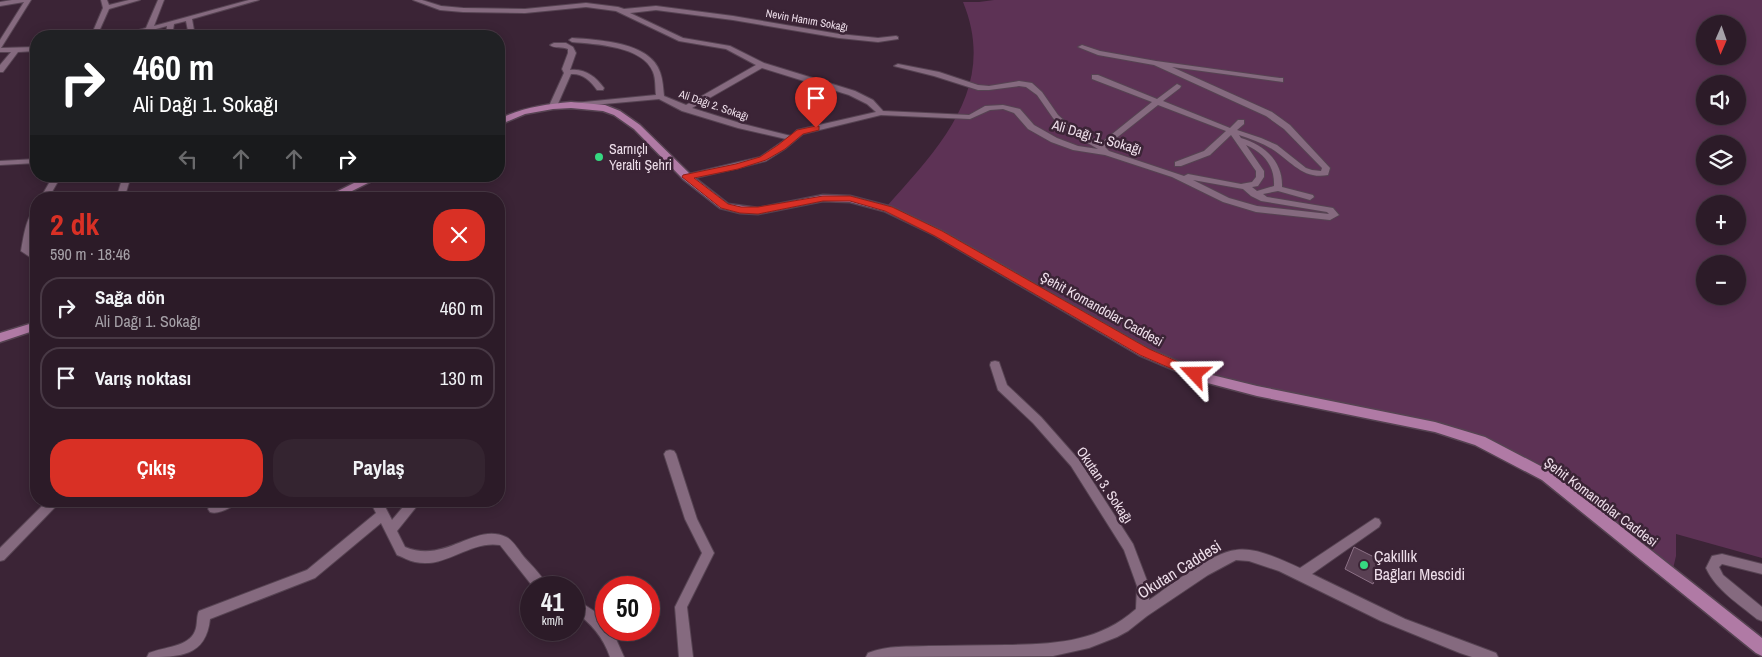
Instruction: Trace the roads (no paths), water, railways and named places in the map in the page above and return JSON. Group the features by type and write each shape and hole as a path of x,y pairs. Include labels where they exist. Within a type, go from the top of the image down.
{"main road":[{"name":"Şehit Komandolar Caddesi","path":"505,119 522,112 553,106 599,107 617,113 637,127 687,177 724,206 740,210 758,210 823,198 850,198 888,209 938,233 1144,352 1205,378 1257,392 1435,427 1480,441 1547,476 1762,648"},
{"path":"342,192 364,182"},
{"path":"0,338 30,328"}],"street":[{"path":"0,4 23,0"},
{"path":"28,0 2,50 30,49"},
{"path":"97,30 106,8 104,0"},
{"path":"106,8 136,0"},
{"path":"149,29 161,0"},
{"path":"145,30 256,0"},
{"path":"416,0 446,8 487,10 525,11 586,4 608,6 626,11 682,40 728,47 760,65 852,93 870,102 881,113"},
{"name":"Nevin Hanım Sokağı","path":"626,11 656,8 733,18 839,36 878,40 896,38"},
{"path":"189,19 191,30"},
{"path":"170,30 171,24"},
{"name":"Ali Dağı 2. Sokağı","path":"572,40 600,42 639,54 650,61 656,70 660,97 685,109 738,126 790,138"},
{"path":"553,106 568,73 566,69 572,50 566,45 554,45"},
{"path":"1082,47 1098,53 1156,63 1280,80"},
{"path":"0,70 16,50"},
{"path":"1094,78 1232,131 1255,137 1269,144 1305,170 1320,174 1327,171 1287,127 1269,114 1156,63"},
{"path":"685,109 760,65"},
{"path":"898,66 936,74 984,88 996,89 1016,84 1027,84 1035,89 1064,126 1104,149 1156,102 1177,86"},
{"path":"568,73 574,71 588,75 596,81 600,88"},
{"path":"570,105 660,97"},
{"name":"Ali Dağı 1. Sokağı","path":"687,177 738,166 763,158 782,147 790,138 800,132 881,113 970,117 988,108 1003,107 1016,111 1031,127 1054,140 1076,148 1104,149 1175,175 1226,200 1256,209 1330,217 1335,214 1330,210 1272,202 1254,194"},
{"path":"1178,164 1207,153 1241,122"},
{"path":"1232,131 1260,171 1258,182 1246,187"},
{"path":"1239,140 1259,148 1270,160 1278,173 1278,188"},
{"path":"0,163 30,161"},
{"path":"1175,175 1246,187 1254,194 1278,188 1310,197"},
{"path":"30,229 26,251 30,254"},
{"name":"Okutan 3. Sokağı","path":"995,365 1002,387 1037,420 1075,463 1129,548 1143,586 1142,612"},
{"path":"670,454 691,519 708,553 681,607 686,657"},
{"path":"0,556 49,507"},
{"path":"214,509 218,507"},
{"path":"379,507 401,551 419,559 430,559 487,539 499,539 504,541 532,576"},
{"path":"391,530 410,507"},
{"path":"154,657 182,649 196,640 202,632 204,615 310,574 383,514"},
{"path":"1300,575 1375,523"},
{"name":"Okutan Caddesi","path":"873,657 899,653 1053,650 1095,640 1131,624 1142,612 1224,558 1234,555 1268,559 1372,611 1421,632 1491,657"},
{"path":"1762,569 1722,558 1716,560 1712,568 1719,579 1762,615"},
{"path":"585,611 594,617 608,634 617,657"}],"place":[{"name":"Sarnıçlı Yeraltı Şehri","path":"599,157"},
{"name":"Çakıllık Bağları Mescidi","path":"1364,565"}]}
